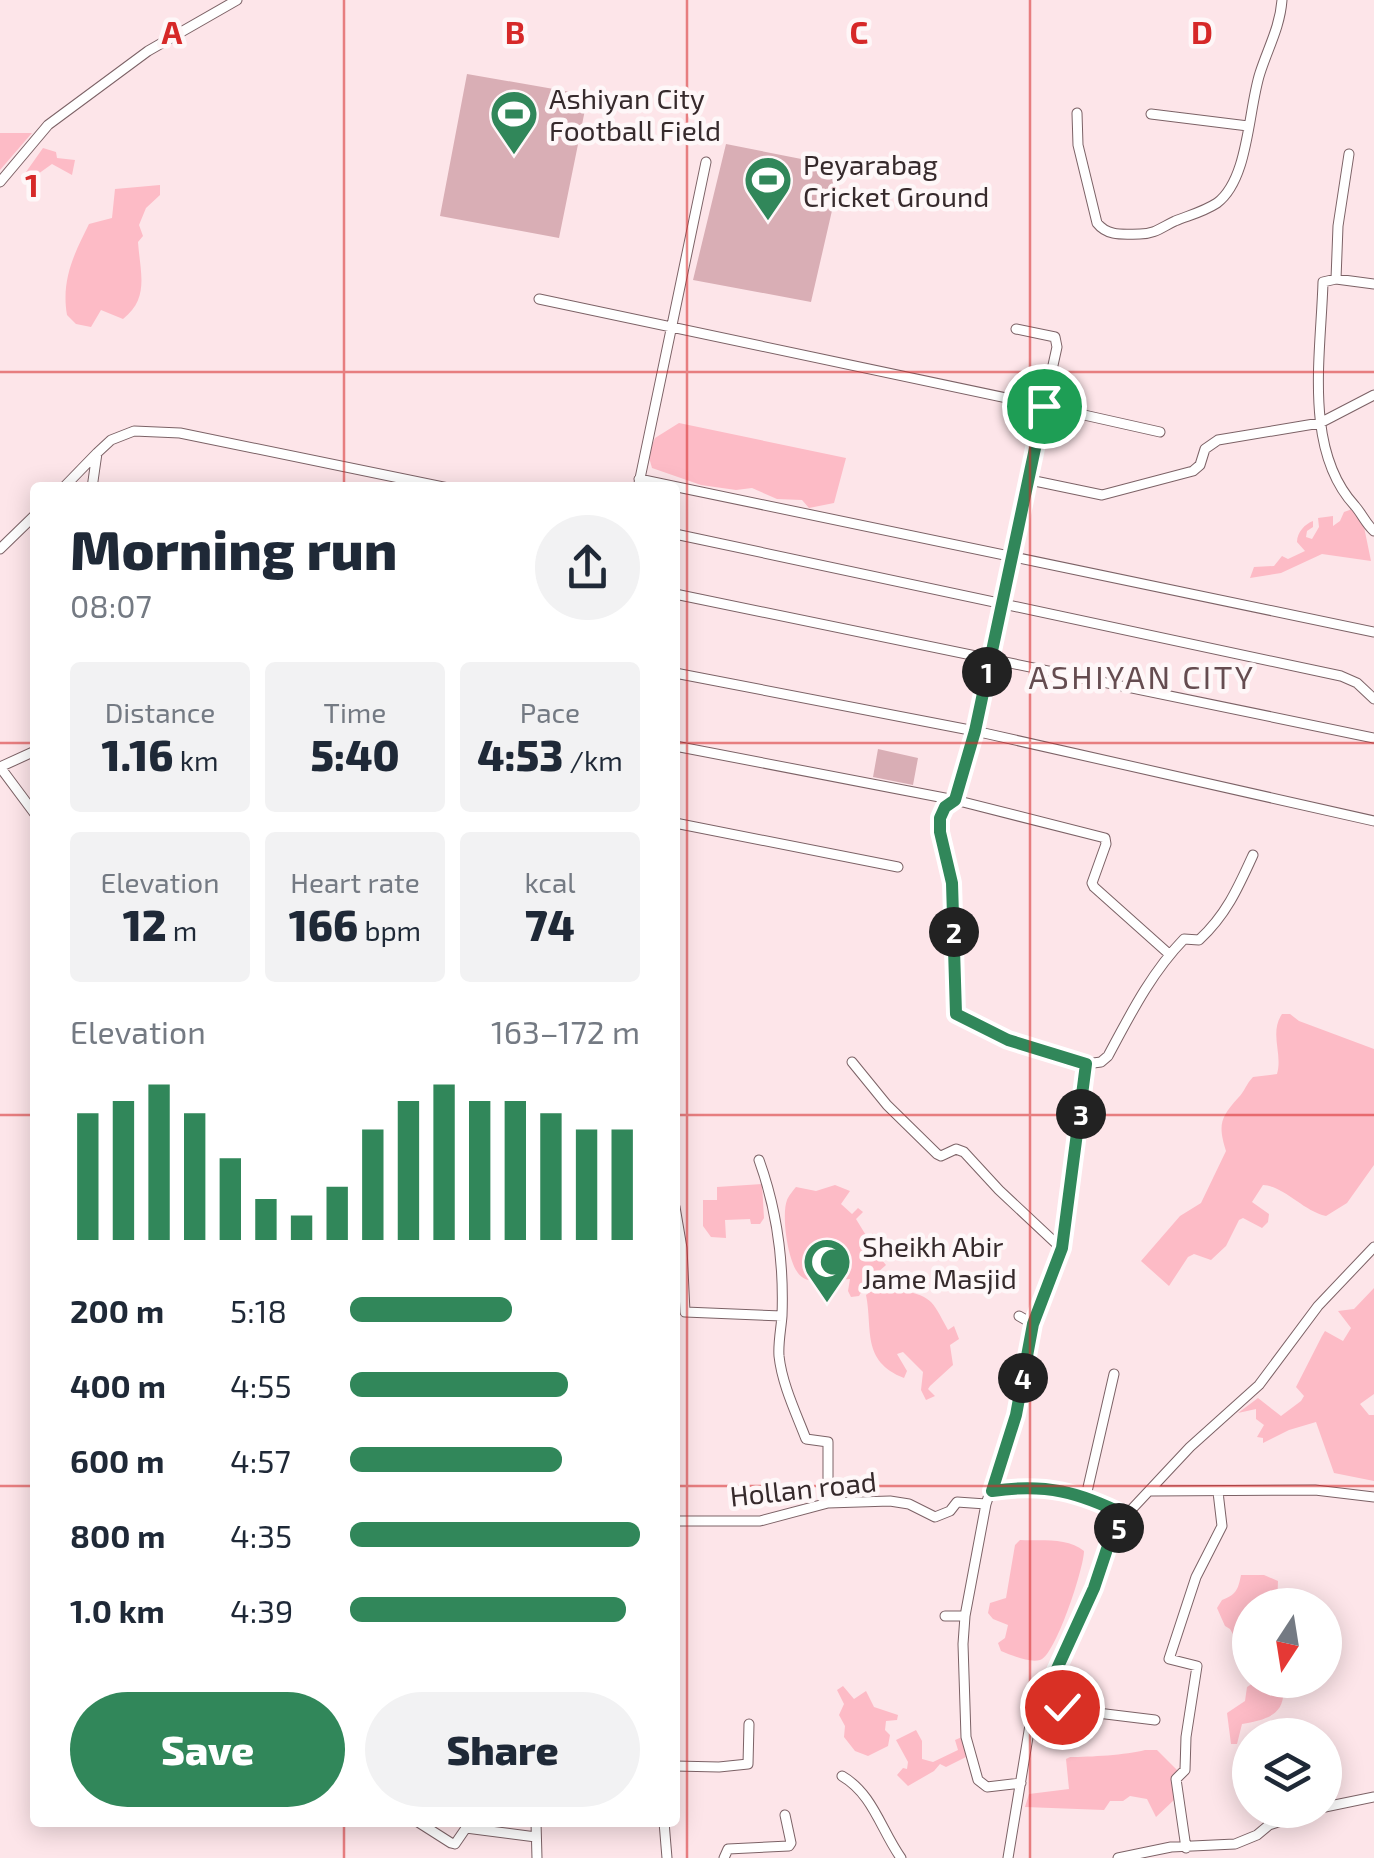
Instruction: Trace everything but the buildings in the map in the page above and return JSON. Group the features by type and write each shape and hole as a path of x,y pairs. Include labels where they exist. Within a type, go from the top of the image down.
{"street":[{"path":"0,182 48,124 148,50 237,0"},
{"path":"1077,113 1078,146 1103,230 1152,234 1194,216 1221,200 1238,174 1259,75 1282,0"},
{"path":"1150,114 1248,126"},
{"path":"1336,279 1338,226 1349,154"},
{"path":"638,482 706,162"},
{"path":"1374,284 1336,279 1323,282 1320,423 1325,455 1344,498 1374,531"},
{"path":"538,299 1160,432"},
{"path":"1016,329 1055,337 1057,346 975,731 955,800 945,807 940,818 952,883 956,1014 1008,1040 1086,1064 1100,1062 1108,1056 1138,998 1169,954 1184,939 1199,940 1230,906 1253,855"},
{"path":"1030,480 1102,495 1197,469 1204,449 1218,440 1320,423 1374,395"},
{"path":"69,482 111,440 134,431 180,433 419,482"},
{"path":"93,482 97,452"},
{"path":"680,491 1374,632"},
{"path":"0,549 30,520"},
{"path":"680,535 1341,676 1358,683 1374,699"},
{"path":"680,595 1374,738"},
{"path":"680,674 975,731 1374,821"},
{"path":"680,747 955,800 1105,838 1094,887 1169,954"},
{"path":"30,753 0,767 30,807"},
{"path":"680,824 898,867"},
{"path":"852,1062 887,1105 937,1154 942,1156 956,1149 964,1152 1062,1248"},
{"path":"1021,1784 987,1787 978,1780 966,1736 962,1644 986,1504 1016,1415 1033,1324 1062,1248 1086,1064"},
{"path":"759,1160 774,1202 783,1286 778,1350 781,1372 806,1439 828,1442 828,1503"},
{"path":"680,1236 686,1312 782,1316"},
{"path":"1008,1858 1030,1725 1094,1588 1110,1540 1127,1516 1214,1422 1259,1385 1318,1306 1374,1247"},
{"path":"1018,1316 1033,1324"},
{"path":"1086,1496 1114,1374"},
{"path":"992,1491 1020,1487 1070,1491 1127,1516"},
{"path":"1150,1492 1315,1490 1374,1497"},
{"path":"1186,1848 1176,1779 1185,1770 1197,1666 1170,1659 1196,1576 1222,1526 1218,1492"},
{"name":"Hollan road","path":"680,1520 760,1521 828,1503 890,1501 909,1504 935,1517 950,1511 957,1502 986,1504"},
{"path":"945,1616 966,1616"},
{"path":"1040,1706 1155,1720"},
{"path":"680,1766 719,1768 748,1764 749,1724"},
{"path":"842,1776 856,1784 866,1797 901,1858"},
{"path":"1342,1804 1374,1797"},
{"path":"724,1858 728,1848 788,1846 791,1843 785,1815"},
{"path":"426,1827 455,1844 466,1828 536,1837"},
{"path":"536,1827 537,1858"},
{"path":"664,1827 667,1858"},
{"path":"1118,1858 1235,1844 1265,1828"},
{"path":"1208,1846 1209,1858"}],"shaded area":[{"name":"Ashiyan City Football Field","path":"467,74 588,95 559,238 440,216"},
{"path":"0,133 32,133 0,170"},
{"name":"Peyarabag Cricket Ground","path":"726,144 842,167 811,302 693,280"},
{"path":"43,148 56,152 57,158 75,160 72,175 52,164 38,174 26,172"},
{"path":"160,185 160,195 146,208 139,225 143,236 138,242 141,284 137,302 123,319 101,310 91,327 76,324 67,315 67,279 89,224 112,218 115,189"},
{"path":"679,423 846,458 834,503 809,508 802,500 777,499 752,488 701,485 652,468 648,454 655,438"},
{"path":"1355,508 1363,522 1371,561 1322,554 1281,573 1250,578 1254,567 1274,566 1282,556 1288,559 1305,551 1297,542 1307,524 1313,521 1306,537 1312,539 1319,527 1318,518 1333,516 1333,526 1344,512"},
{"path":"878,749 918,758 913,785 873,777"},
{"path":"1282,1014 1374,1049 1374,1165 1347,1203 1326,1216 1278,1189 1263,1185 1252,1202 1269,1214 1268,1222 1262,1228 1243,1218 1239,1220 1226,1246 1211,1260 1194,1254 1188,1257 1169,1286 1141,1261 1180,1216 1201,1203 1226,1151 1222,1122 1227,1111 1253,1077 1277,1074 1276,1036"},
{"path":"762,1184 764,1218 760,1224 751,1224 750,1219 725,1220 726,1238 711,1237 703,1226 703,1200 717,1200 717,1187"},
{"path":"835,1185 850,1191 841,1204 852,1214 858,1208 863,1212 856,1219 867,1237 873,1233 876,1240 871,1247 886,1265 867,1282 859,1296 851,1297 850,1279 818,1281 802,1277 787,1241 785,1207 796,1187 816,1191"},
{"path":"890,1278 897,1289 929,1300 948,1330 954,1326 959,1339 950,1345 953,1365 930,1386 928,1389 935,1396 926,1400 921,1390 923,1372 903,1352 897,1354 907,1371 904,1378 890,1371 871,1343 866,1295"},
{"path":"1374,1288 1374,1394 1360,1404 1369,1415 1374,1415 1374,1481 1334,1473 1316,1422 1263,1443 1263,1438 1257,1437 1264,1425 1256,1419 1256,1409 1238,1413 1258,1398 1281,1416 1301,1401 1304,1396 1296,1387 1325,1331 1343,1341 1351,1328 1338,1311 1354,1309"},
{"path":"1020,1540 1062,1542 1084,1551 1061,1629 1046,1655 1036,1661 1001,1651 998,1643 1005,1638 1008,1625 988,1613 990,1603 1006,1598 1015,1545"},
{"path":"1241,1575 1264,1575 1278,1581 1278,1588 1238,1588"},
{"path":"1232,1594 1232,1632 1217,1608"},
{"path":"843,1686 854,1699 866,1691 874,1707 898,1715 897,1720 886,1721 888,1746 868,1756 855,1751 844,1737 845,1726 839,1715 844,1704 837,1690"},
{"path":"1282,1698 1279,1708 1268,1717 1232,1718 1231,1744 1227,1713 1245,1701"},
{"path":"916,1730 922,1741 922,1759 933,1762 958,1750 955,1740 962,1737 966,1757 946,1767 940,1764 908,1786 897,1775 907,1769 908,1762 896,1740"},
{"path":"1157,1750 1180,1773 1172,1780 1174,1800 1156,1817 1147,1799 1130,1796 1123,1801 1110,1801 1104,1810 1025,1807 1029,1794 1069,1789 1066,1759 1070,1757"}],"place":[{"name":"Ashiyan City Football Field","path":"514,156"},
{"name":"Peyarabag Cricket Ground","path":"768,222"},
{"name":"Sheikh Abir Jame Masjid","path":"827,1304"}],"district":[{"name":"ASHIYAN CITY","path":"1142,676"}],"route":[{"path":"1044,406 975,731 955,800 945,807 940,818 940,832 952,883 956,1014 1008,1040 1086,1064 1062,1248 1033,1324 1016,1415 992,1491 1020,1487 1070,1491 1127,1516 1110,1540 1094,1588 1040,1706 1062,1707"}]}
